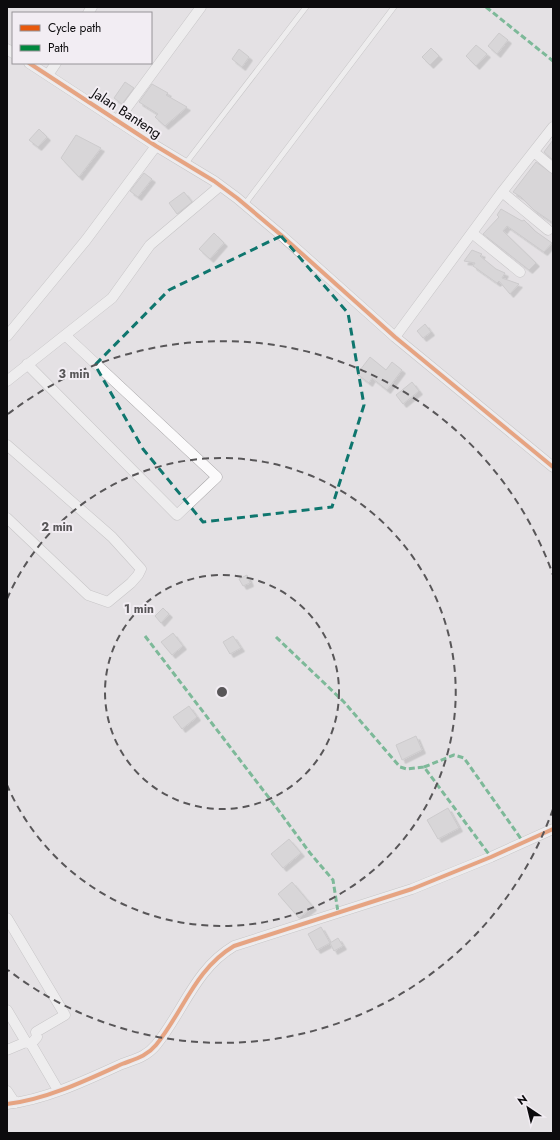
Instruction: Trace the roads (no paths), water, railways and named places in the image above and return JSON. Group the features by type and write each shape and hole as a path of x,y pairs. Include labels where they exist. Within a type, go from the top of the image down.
{"street":[{"path":"117,120 201,7"},
{"name":"Jalan Banteng","path":"31,64 156,146 217,183 245,204 281,234 395,337 553,467"},
{"path":"48,75 55,64"},
{"path":"395,337 502,192 553,127"},
{"path":"7,336 86,240 156,146"},
{"path":"534,152 553,168"},
{"path":"7,381 112,298 150,245 217,183"},
{"path":"502,192 548,230"},
{"path":"472,233 520,272"},
{"path":"27,364 177,515 217,477 64,335"},
{"path":"7,445 112,537 141,569 138,575 108,602 98,599 88,595 7,518"},
{"path":"7,1091 11,1103 80,1084 142,1057 159,1041 198,978 211,963 234,946 412,889 553,830"},
{"path":"7,918 65,1015 36,1032 37,1037 28,1043 7,1050"},
{"path":"7,1010 58,1090"}],"lane":[{"path":"186,163 306,7"},
{"path":"245,204 394,7"}]}
